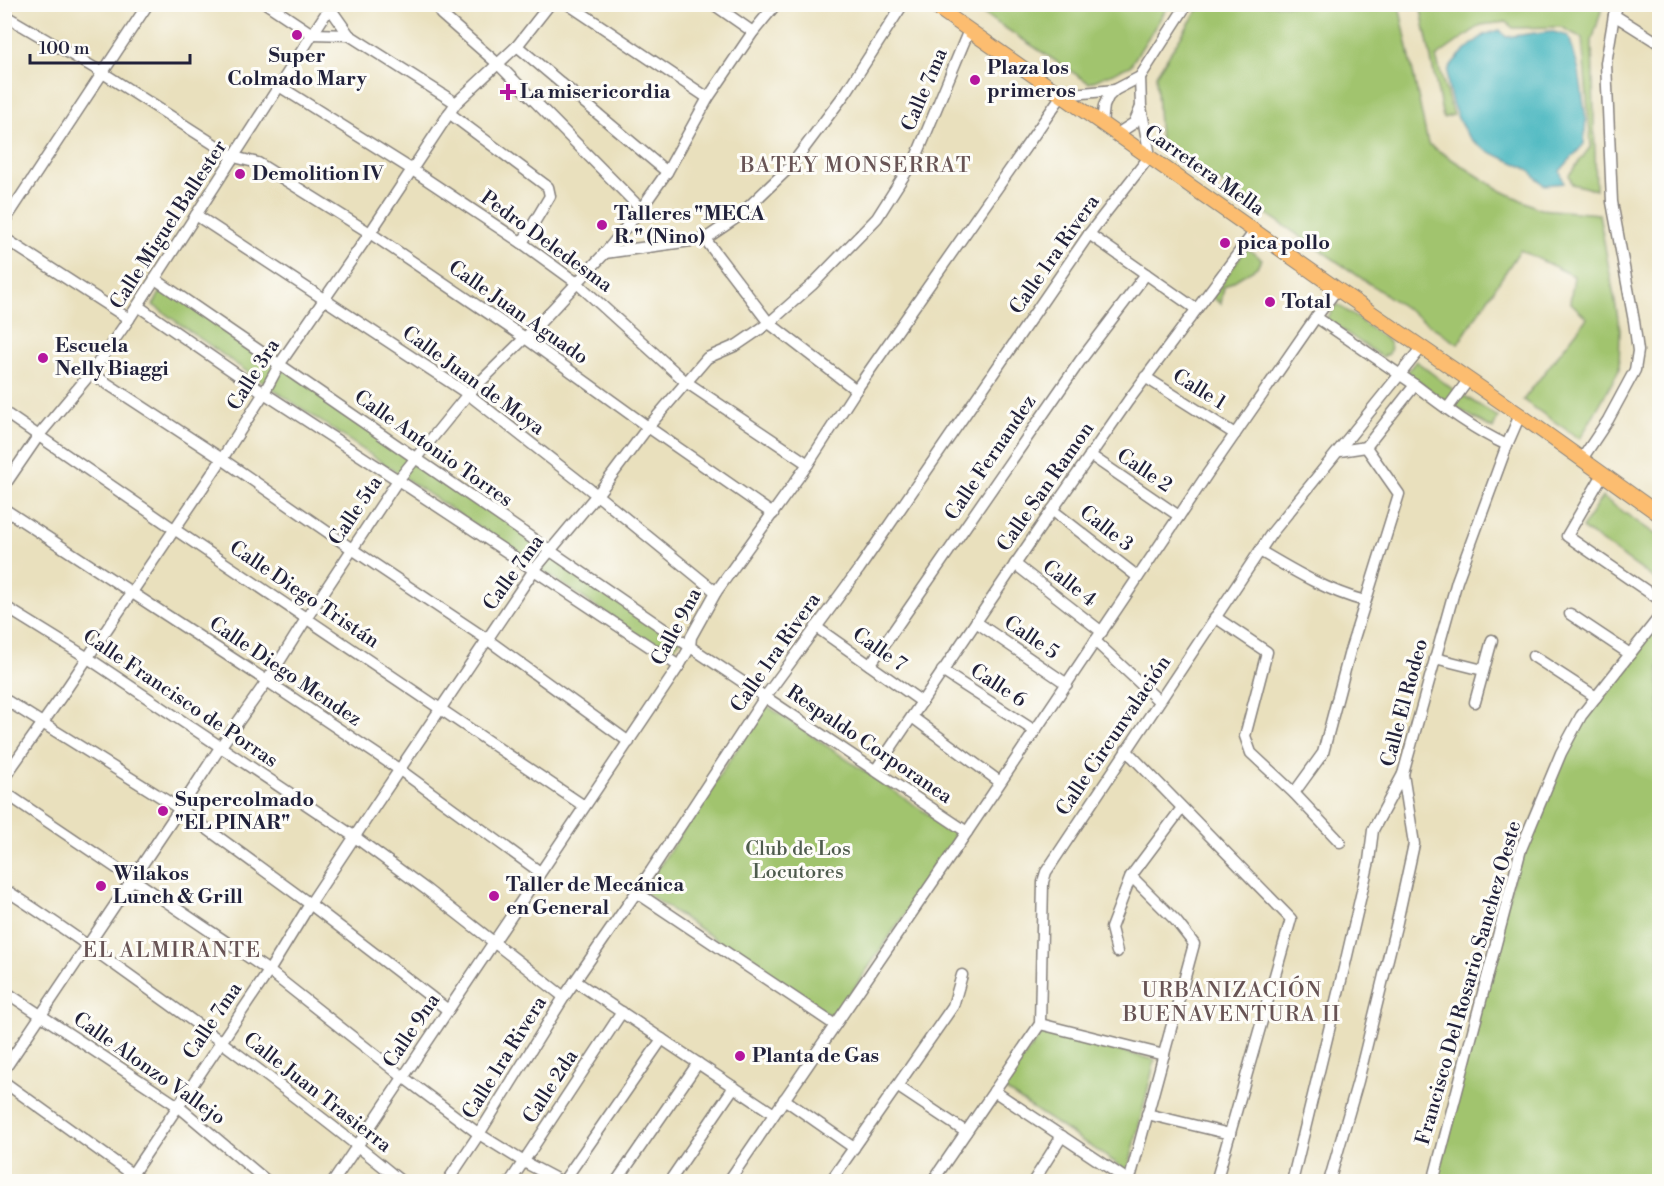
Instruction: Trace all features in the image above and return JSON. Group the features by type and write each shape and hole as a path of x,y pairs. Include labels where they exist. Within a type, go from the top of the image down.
{"main road":[{"name":"Carretera Mella","path":"932,4 1337,289 1521,415 1659,515"}],"street":[{"path":"4,222 148,4"},
{"path":"267,4 312,34 349,36"},
{"name":"Calle 3ra","path":"4,778 222,459 279,365 456,103 517,46 550,4"},
{"path":"568,4 708,98"},
{"path":"713,4 753,32"},
{"name":"Calle 5ta","path":"4,1070 267,681 398,480 468,394 577,283 641,209 667,172 708,98 753,32 776,4"},
{"path":"605,253 705,239 739,216 790,167 847,91 903,4"},
{"path":"1102,123 1107,97 1115,90 1140,77 1187,4"},
{"path":"331,6 349,36 456,103"},
{"name":"Calle Miguel Ballester","path":"4,486 39,435 91,373 138,306 331,6"},
{"path":"1582,459 1608,420 1635,370 1638,351 1612,202 1606,63 1616,10 1659,44"},
{"path":"441,14 498,64 641,209"},
{"name":"Calle Juan Aguado","path":"4,15 103,73 234,157 258,163 370,233 525,338 773,514"},
{"name":"Calle 7ma","path":"130,1178 534,570 551,552 648,427 706,358 736,345 769,322 812,285 877,218 917,155 969,30"},
{"path":"517,46 667,172"},
{"path":"1140,77 1141,107 1150,156"},
{"name":"Pedro Deledesma","path":"279,86 411,169 522,243 577,283 686,382 808,464"},
{"path":"1062,95 1115,90"},
{"name":"Calle 9na","path":"333,1182 679,666 690,647 691,637 716,592 808,464 856,390 1062,95"},
{"path":"1117,134 1134,123 1141,107"},
{"path":"449,113 548,188 550,196 522,243"},
{"name":"Calle 1ra Rivera","path":"447,1182 564,997 765,697 866,559 1089,234 1150,156"},
{"name":"Calle Juan de Moya","path":"196,216 468,394 716,592"},
{"name":"Calle San Ramon","path":"875,771 1090,455 1145,377 1255,231"},
{"path":"1089,234 1196,309"},
{"path":"4,238 129,319"},
{"path":"705,239 769,322 856,390"},
{"name":"Calle Fernandez","path":"870,665 1080,361 1146,274"},
{"name":"Calle Antonio Torres","path":"155,279 690,647"},
{"path":"728,1182 1179,516 1337,289"},
{"path":"138,306 264,393 679,666"},
{"path":"1316,317 1447,409 1491,438 1507,445"},
{"name":"Calle Circunvalación","path":"1040,1024 1044,877 1271,534 1422,347"},
{"path":"91,373 488,640 629,742"},
{"name":"Calle 1","path":"1145,377 1235,434"},
{"path":"1447,409 1469,379"},
{"path":"1340,451 1366,447 1415,385"},
{"name":"Calle Diego Tristán","path":"4,412 584,806"},
{"name":"Calle El Rodeo","path":"1329,1182 1361,1070 1414,844 1403,774 1457,581 1507,445 1521,415"},
{"path":"1294,793 1323,753 1350,651 1399,494 1366,447"},
{"name":"Calle 2","path":"1090,455 1179,516"},
{"path":"1605,475 1599,481 1567,536 1659,600"},
{"name":"Calle Diego Mendez","path":"4,509 400,770 540,872"},
{"name":"Calle 3","path":"1052,510 1138,577"},
{"path":"1260,551 1343,596 1365,601"},
{"name":"Calle 4","path":"1015,564 1099,636 1159,701"},
{"name":"Calle Francisco de Porras","path":"4,606 88,658 355,837 564,997"},
{"path":"1570,614 1630,654"},
{"name":"Francisco Del Rosario Sanchez Oeste","path":"1433,1182 1521,849 1561,753 1581,716 1659,616"},
{"path":"1215,618 1267,652 1245,736 1251,753 1294,793 1340,842"},
{"name":"Calle 5","path":"976,622 1067,684"},
{"name":"Calle 7","path":"816,627 922,702"},
{"path":"1475,702 1491,640"},
{"name":"Respaldo Corporanea","path":"690,647 967,832"},
{"path":"1533,656 1596,697"},
{"path":"1435,658 1483,670"},
{"name":"Calle 6","path":"942,672 1035,731"},
{"path":"4,699 180,809 310,904 448,1010"},
{"path":"912,717 1000,782"},
{"path":"1126,750 1291,919 1216,1182"},
{"path":"1292,1182 1369,861 1372,830 1403,774"},
{"path":"4,792 268,971 479,1134 562,1182 662,1039"},
{"path":"1117,952 1111,928 1131,876 1182,808"},
{"path":"994,1091 1129,1181 1194,944 1176,921 1131,876"},
{"name":"Calle Juan Trasierra","path":"4,889 88,945 221,1041 402,1182"},
{"path":"636,892 835,1025"},
{"path":"830,1182 953,1006 962,975"},
{"path":"575,981 774,1114"},
{"name":"Calle Alonzo Vallejo","path":"4,991 178,1106 268,1182"},
{"name":"Calle 2da","path":"510,1182 622,1012"},
{"path":"932,1182 1040,1024 1164,1055"},
{"path":"616,1182 698,1063"},
{"path":"4,1082 130,1178 143,1182"},
{"path":"897,1086 966,1132"},
{"path":"669,1182 734,1087"},
{"path":"784,1099 854,1148"},
{"path":"1148,1114 1230,1134"},
{"path":"1033,1182 1062,1136"}],"green space":[{"path":"970,5 1169,5 1130,66 1089,83"},
{"path":"1201,5 1399,5 1428,144 1500,190 1540,209 1599,214 1620,329 1619,370 1580,439 1523,400 1587,318 1570,302 1574,276 1520,250 1458,344 1160,141 1156,75"},
{"path":"1420,5 1603,5 1592,41 1596,190 1572,184 1569,175 1591,146 1582,38 1561,27 1513,28 1506,22 1481,25 1436,57 1453,115 1443,118"},
{"path":"1246,248 1262,259 1257,267 1224,287 1221,304 1212,297"},
{"path":"164,286 680,640 668,655 243,369 153,305"},
{"path":"1337,304 1387,340 1391,347 1389,354 1382,357 1326,319"},
{"path":"1416,361 1456,392 1448,403 1406,373"},
{"path":"1461,394 1498,417 1493,429 1453,406"},
{"path":"1602,497 1659,537 1659,582 1582,528"},
{"path":"1659,616 1659,1181 1433,1182 1521,849 1561,753"},
{"name":"Club de Los Locutores","path":"766,705 959,835 834,1018 643,891"},
{"path":"1043,1031 1155,1060 1128,1171 1002,1088"}],"water":[{"path":"1500,30 1506,37 1550,31 1569,36 1579,71 1586,119 1584,144 1560,171 1564,183 1544,185 1527,169 1483,148 1465,132 1457,116 1448,88 1449,68 1479,39"}],"place":[{"name":"Super Colmado Mary","path":"297,35"},
{"name":"Plaza los primeros","path":"975,80"},
{"name":"La misericordia","path":"508,92"},
{"name":"Demolition IV","path":"240,174"},
{"name":"Talleres \"MECA R.\" (Nino)","path":"602,225"},
{"name":"pica pollo","path":"1225,243"},
{"name":"Total","path":"1270,302"},
{"name":"Escuela Nelly Biaggi","path":"43,358"},
{"name":"Supercolmado \"EL PINAR\"","path":"163,811"},
{"name":"Wilakos Lunch & Grill","path":"101,886"},
{"name":"Taller de Mecánica en General","path":"494,896"},
{"name":"Planta de Gas","path":"740,1056"}],"district":[{"name":"BATEY MONSERRAT","path":"856,166"},
{"name":"EL ALMIRANTE","path":"172,951"},
{"name":"URBANIZACIÓN BUENAVENTURA II","path":"1232,1003"}]}
